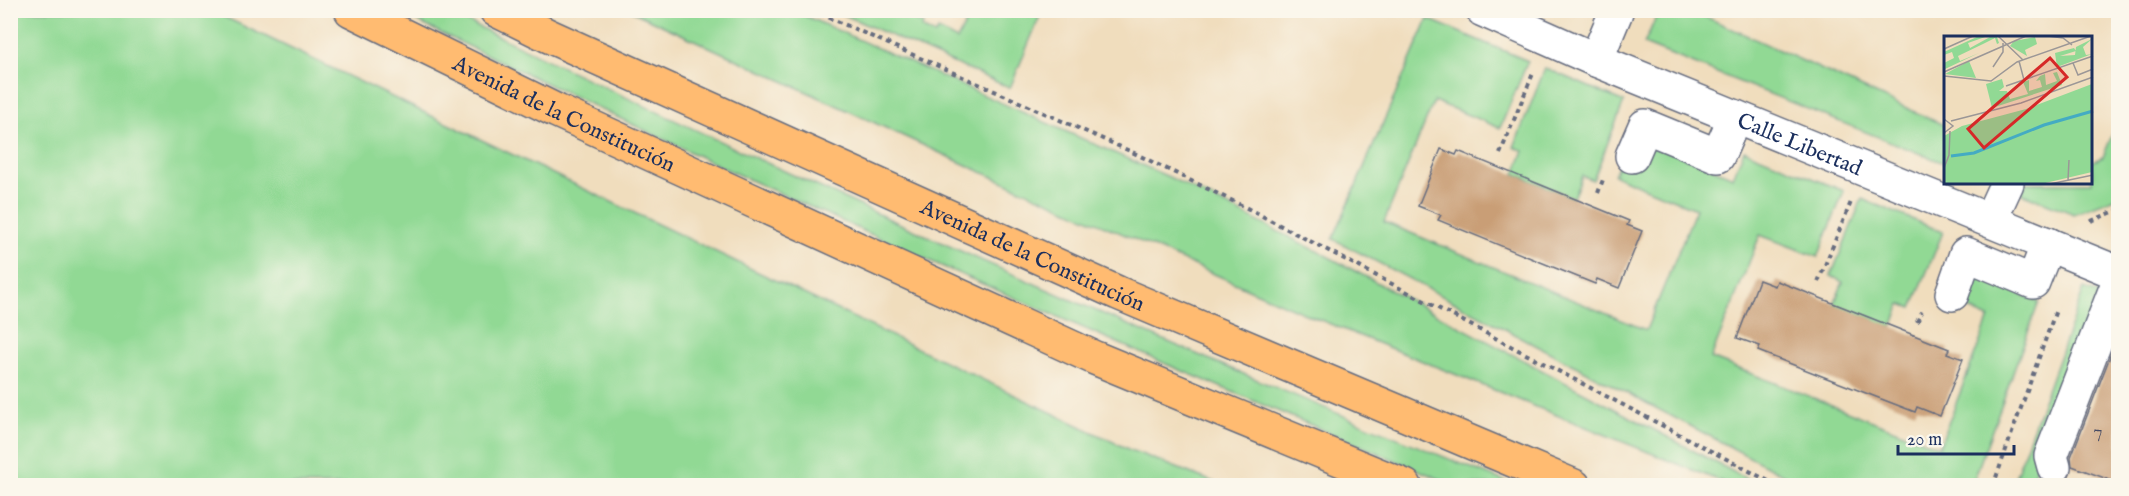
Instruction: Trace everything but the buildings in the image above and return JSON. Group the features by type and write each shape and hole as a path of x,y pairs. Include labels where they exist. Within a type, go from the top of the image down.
{"main road":[{"name":"Avenida de la Constitución","path":"351,10 557,111 1095,358 1405,486"},
{"name":"Avenida de la Constitución","path":"496,10 559,41 1118,292 1574,486"}],"street":[{"name":"Calle Libertad","path":"1483,10 1596,60 2118,273"},
{"path":"1596,60 1616,12"},
{"path":"1632,156 1645,126 1718,156 1735,117"},
{"path":"1990,220 2007,184"},
{"path":"1952,294 1966,254 2033,282 2048,244"},
{"path":"2054,468 2051,456 2118,283"}],"path":[{"path":"812,10 1132,152 1243,206 1778,486"},
{"path":"1500,153 1536,65"},
{"path":"1818,282 1854,196"},
{"path":"2091,221 2118,210"},
{"path":"1993,486 2059,303"}],"green space":[{"path":"10,11 212,11 1128,449 1221,485 11,485"},
{"path":"395,11 446,11 710,137 975,258 1244,374 1514,485 1454,485 1173,367 728,170"},
{"path":"631,11 794,11 1171,178 1327,256 1758,485 1730,485 1303,313 975,169"},
{"path":"835,11 885,11 896,16 898,12 923,24 922,28 935,35 938,30 957,40 972,11 1042,11 1010,88"},
{"path":"1659,11 1693,11 1944,125 1944,163 1644,44"},
{"path":"1428,19 1528,61 1500,128 1434,101 1384,222 1646,330 1696,209 1614,175 1620,161 1652,143 1733,177 1744,150 1844,191 1818,257 1760,235 1711,358 1939,447 1989,318 1960,305 1971,273 2039,302 1972,485 1803,485 1333,239"},
{"path":"1545,68 1624,102 1593,180 1582,176 1573,198 1515,174 1524,151 1514,147"},
{"path":"2118,121 2118,197 2074,214 2021,193 2026,184 2093,184 2093,162 2103,157"},
{"path":"1862,199 1943,232 1912,308 1901,304 1892,327 1834,304 1843,282 1831,276"},
{"path":"2084,289 2099,294 2032,478 2051,485 2012,486"}]}
